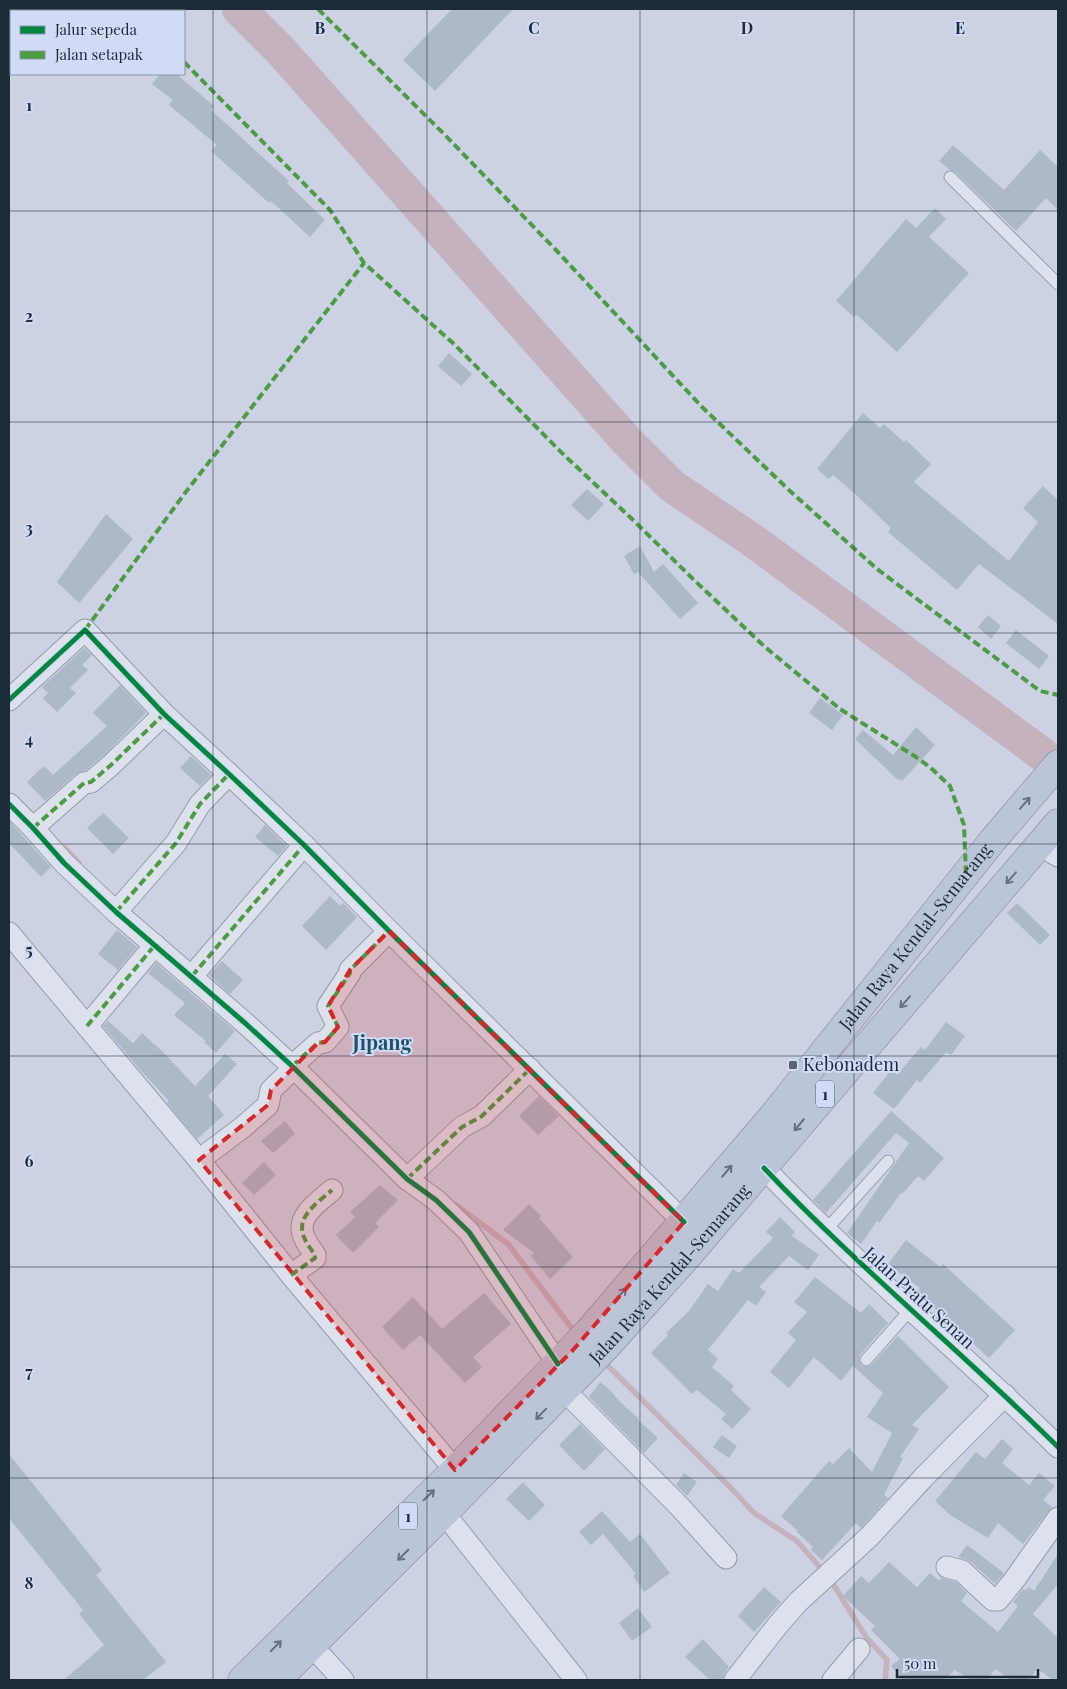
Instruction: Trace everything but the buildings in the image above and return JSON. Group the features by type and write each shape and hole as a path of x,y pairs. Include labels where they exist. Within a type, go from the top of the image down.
{"highway":[{"name":"Jalan Raya Kendal-Semarang","path":"277,1680 444,1513 580,1358 684,1222 772,1117 993,840 1058,764"},
{"name":"Jalan Raya Kendal-Semarang","path":"242,1680 454,1470 580,1358 686,1258 1050,841"}],"street":[{"path":"9,700 86,630 164,714 304,845 389,932 684,1222"},
{"path":"39,822 84,783 91,782 111,765 164,714"},
{"path":"120,907 176,843 200,804 229,774"},
{"path":"9,804 39,822 64,863 120,907 155,945 197,971 413,1174 436,1200 469,1232 580,1358 681,1508 726,1558"},
{"path":"197,971 304,845"},
{"path":"199,1160 268,1105 271,1090 318,1043 326,1042 338,1027 328,1006 350,974 350,970 389,932"},
{"path":"9,933 454,1470"},
{"path":"87,1026 155,945"},
{"path":"413,1174 462,1127 482,1116 530,1069"},
{"name":"Jalan Pratu Senan","path":"764,1168 825,1231 1005,1395 1058,1447"},
{"path":"291,1275 315,1258 304,1236 302,1222 306,1215 332,1190"},
{"path":"735,1680 798,1602 870,1536 923,1478 1005,1395"},
{"path":"444,1513 576,1680"},
{"path":"947,1567 962,1571 993,1600 998,1600 1058,1518"},
{"path":"312,1646 343,1680"},
{"path":"833,1680 858,1649"}],"lane":[{"path":"950,177 1058,284"},
{"path":"825,1231 888,1161"},
{"path":"866,1360 911,1310"}],"highlighted area":[{"path":"389,931 684,1222 573,1350 455,1470 199,1160 268,1105 271,1090 318,1043 325,1042 338,1027 328,1006 350,970"}],"waterway":[{"path":"239,9 282,52 626,440 672,486 752,540 1058,766"},
{"path":"65,848 79,863"},
{"path":"456,1205 508,1244 576,1334"},
{"path":"602,1360 754,1513 797,1541 824,1572"},
{"path":"830,1579 866,1637 887,1660 885,1680"}],"marked path":[{"path":"318,9 444,134 555,249 702,407 790,491 877,569 1040,691 1058,695"},
{"path":"185,63 330,210 364,263 455,345 564,455 694,580 765,647 840,709 916,757 950,786 964,825 966,874"},
{"path":"85,630 185,493 364,263"},
{"path":"33,828 84,783 91,782 111,765 164,714"},
{"path":"116,912 176,843 200,804 229,774"},
{"path":"192,976 304,845"},
{"path":"292,1066 318,1043 325,1042 338,1027 328,1006 350,973 350,970 389,931"},
{"path":"87,1026 155,945"},
{"path":"407,1179 462,1127 482,1116 530,1069"},
{"path":"291,1275 315,1258 303,1234 303,1221 311,1209 332,1190"}],"cycle path":[{"path":"9,700 85,630 164,714 304,845 684,1222"},
{"path":"9,804 64,863 116,912 245,1023 292,1066 407,1179 436,1200 469,1232 558,1364"},
{"path":"764,1168 836,1240 1058,1447"}],"place":[{"name":"Kebonadem","path":"793,1065"}],"district":[{"name":"Jipang","path":"382,1043"}]}
